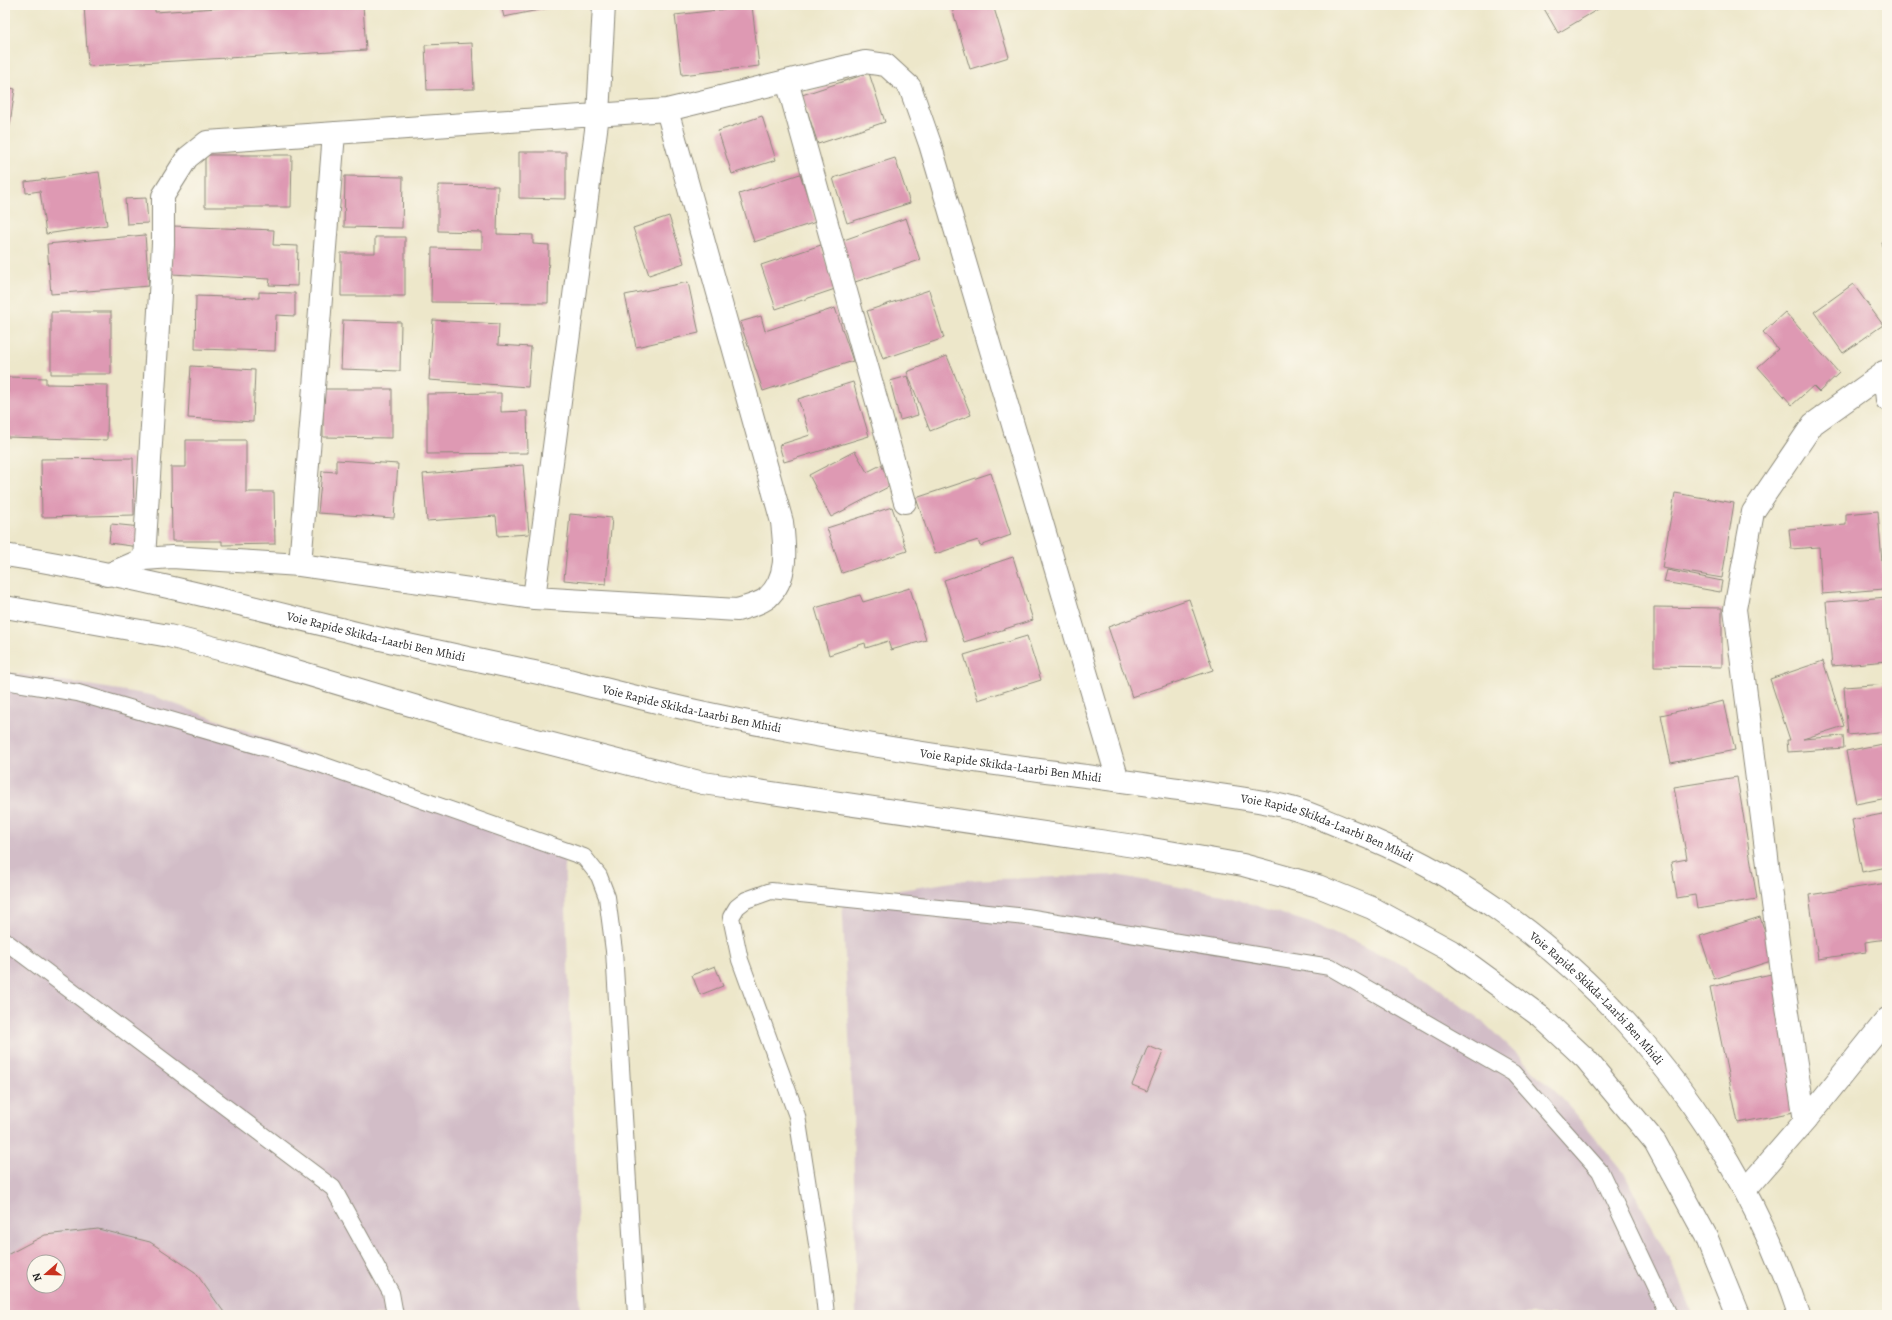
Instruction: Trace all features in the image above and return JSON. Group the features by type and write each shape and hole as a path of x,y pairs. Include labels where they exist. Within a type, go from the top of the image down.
{"main road":[{"path":"534,598 598,115 604,5"},
{"path":"144,559 163,244 163,196 187,158 207,142 667,110 865,62 886,66 910,87 930,144 1118,780"},
{"path":"788,81 906,502"},
{"path":"107,575 144,559 172,557 300,565 534,598 737,610 766,599 779,582 785,555 782,522 667,110"},
{"path":"300,565 334,133"},
{"path":"1885,372 1887,400"},
{"path":"1805,1121 1782,973 1735,609 1753,512 1813,424 1885,372"},
{"name":"Voie Rapide Skikda-Laarbi Ben Mhidi","path":"5,555 199,594 384,640 564,679 714,715 990,763 1118,780 1292,808 1385,844 1453,881 1520,926 1563,960 1614,1010 1664,1067 1709,1129 1745,1190 1773,1252 1798,1315"},
{"path":"5,607 169,636 246,656 471,723 703,783 1149,848 1243,865 1318,886 1372,908 1451,951 1541,1017 1586,1059 1656,1142 1706,1236 1738,1315"},
{"path":"1745,1190 1805,1121 1887,1019"}],"lane":[{"path":"5,681 78,693 314,762 584,857 599,876 607,897 614,951 636,1315"},
{"path":"826,1315 822,1276 796,1116 740,960 731,917 737,907 746,900 771,891 1027,917 1330,967 1513,1073 1600,1171 1668,1315"},
{"path":"5,940 333,1188 391,1293 395,1315"}],"shaded area":[{"path":"5,672 151,695 276,742 564,855 581,1315 5,1315"},
{"path":"1116,875 1223,895 1310,923 1408,966 1483,1022 1560,1096 1625,1174 1677,1274 1694,1315 856,1315 853,1113 842,899 965,880"}],"building":[{"path":"84,5 155,5 155,12 263,5 363,5 366,50 88,66"},
{"path":"501,5 558,5 558,6 504,17"},
{"path":"951,5 993,5 1009,57 970,69"},
{"path":"1542,5 1605,5 1558,33"},
{"path":"752,6 759,66 682,75 675,15"},
{"path":"472,43 474,89 427,90 425,45"},
{"path":"869,73 885,122 818,144 802,95"},
{"path":"5,87 15,89 7,144 5,144"},
{"path":"762,116 776,160 732,174 718,131"},
{"path":"519,152 566,152 566,199 519,198"},
{"path":"205,155 292,155 291,207 205,207"},
{"path":"895,158 910,203 847,223 833,178"},
{"path":"99,172 107,225 46,234 40,191 26,193 25,182"},
{"path":"800,174 816,222 754,242 739,194"},
{"path":"345,176 403,177 402,228 344,227"},
{"path":"438,185 498,186 497,234 533,235 533,244 549,245 548,303 431,302 432,248 482,249 482,232 438,231"},
{"path":"146,198 148,223 127,224 125,199"},
{"path":"669,216 684,263 649,275 633,228"},
{"path":"906,218 920,260 855,282 841,241"},
{"path":"173,226 274,230 273,245 298,246 297,286 269,285 270,279 171,274"},
{"path":"145,235 149,286 51,294 47,244"},
{"path":"375,237 405,237 405,296 341,296 341,253 375,253"},
{"path":"1887,241 1887,257 1882,243"},
{"path":"821,245 835,289 776,309 761,265"},
{"path":"688,282 699,333 636,347 625,295"},
{"path":"1853,284 1883,325 1843,353 1814,312"},
{"path":"929,290 944,338 883,359 867,311"},
{"path":"259,292 295,293 295,316 276,315 275,351 195,349 196,296 259,298"},
{"path":"835,308 853,361 763,391 740,322 761,316 765,331"},
{"path":"51,312 111,312 111,374 51,374"},
{"path":"1785,312 1839,373 1819,392 1813,386 1792,405 1758,367 1778,349 1763,332"},
{"path":"343,320 401,322 400,371 341,369"},
{"path":"433,320 499,324 498,345 531,347 528,387 429,380"},
{"path":"947,356 971,415 930,431 907,372"},
{"path":"191,366 255,370 253,422 188,418"},
{"path":"908,376 918,415 900,420 890,381"},
{"path":"8,377 46,378 46,384 108,385 107,440 7,437"},
{"path":"853,382 869,436 784,462 779,445 810,435 798,399"},
{"path":"323,389 392,389 392,438 323,437"},
{"path":"501,393 501,412 527,411 528,453 427,454 427,394"},
{"path":"186,440 246,440 246,492 274,492 275,544 222,545 222,541 172,541 171,467 186,467"},
{"path":"855,451 867,472 881,465 892,485 831,517 809,475"},
{"path":"133,458 134,515 42,517 41,459"},
{"path":"336,460 398,464 394,518 318,513 322,471 336,472"},
{"path":"523,465 529,534 498,536 496,516 427,521 423,474"},
{"path":"991,473 1011,535 980,546 978,540 935,554 916,498"},
{"path":"1675,493 1734,503 1722,578 1662,568"},
{"path":"892,507 907,551 842,573 827,528"},
{"path":"1878,511 1884,589 1822,594 1819,547 1791,549 1789,529 1846,525 1846,514"},
{"path":"570,514 612,518 606,584 564,580"},
{"path":"111,524 141,527 139,547 109,543"},
{"path":"1013,557 1033,620 964,642 944,580"},
{"path":"1667,570 1722,581 1720,592 1664,582"},
{"path":"910,588 926,640 891,650 888,641 866,648 865,643 829,655 815,608 860,595 863,602"},
{"path":"1887,597 1887,661 1832,666 1826,602"},
{"path":"1189,599 1213,670 1132,697 1108,627"},
{"path":"1654,607 1722,608 1722,667 1654,666"},
{"path":"1027,636 1041,680 978,700 964,655"},
{"path":"1823,661 1844,726 1803,739 1843,736 1844,748 1788,752 1787,740 1790,740 1770,679"},
{"path":"1887,684 1887,731 1848,735 1844,687"},
{"path":"1724,701 1735,750 1671,763 1661,715"},
{"path":"1887,743 1887,798 1856,804 1846,751"},
{"path":"1737,777 1757,899 1697,909 1695,895 1677,898 1671,862 1687,859 1674,787"},
{"path":"1887,813 1887,867 1862,872 1852,820"},
{"path":"1887,883 1887,939 1865,942 1866,952 1818,959 1809,895"},
{"path":"1760,917 1774,960 1714,979 1700,936"},
{"path":"715,966 723,986 700,995 692,975"},
{"path":"1776,973 1804,1110 1738,1123 1710,987"},
{"path":"1148,1046 1163,1052 1147,1091 1132,1085"},
{"path":"98,1229 150,1242 195,1272 226,1315 5,1315 5,1256 45,1235"}]}
